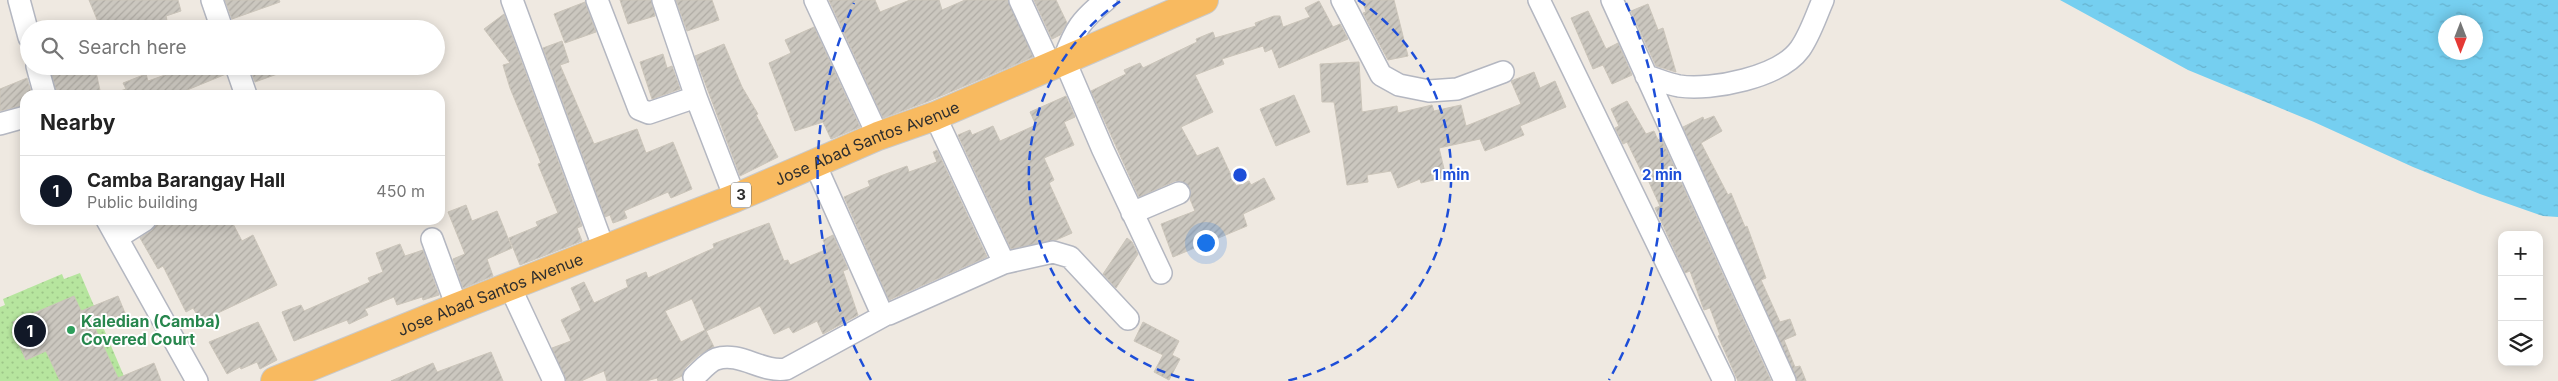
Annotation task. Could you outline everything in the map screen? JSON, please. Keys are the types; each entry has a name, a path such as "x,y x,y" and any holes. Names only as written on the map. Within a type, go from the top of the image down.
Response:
{"highway":[{"name":"Jose Abad Santos Avenue","path":"275,381 735,198 878,136 935,116 1204,0"}],"street":[{"path":"19,0 24,20"},
{"path":"212,0 219,20"},
{"path":"512,0 604,249"},
{"path":"597,0 638,109 649,113 696,97"},
{"path":"663,0 696,97 735,198"},
{"path":"815,0 878,136"},
{"path":"1020,0 1057,62 1161,273"},
{"path":"1057,62 1080,23 1106,0"},
{"path":"1342,0 1381,75 1399,85 1429,92 1457,89 1503,72"},
{"path":"1539,0 1724,381"},
{"path":"1612,0 1785,381"},
{"path":"1646,76 1680,86 1718,86 1756,76 1782,66 1800,49 1823,0"},
{"path":"39,75 44,90"},
{"path":"239,75 244,90"},
{"path":"935,116 1004,263"},
{"path":"0,124 20,118"},
{"path":"815,164 877,308 885,315"},
{"path":"1132,213 1179,193"},
{"path":"113,228 197,381"},
{"path":"432,239 457,307"},
{"path":"694,377 714,359 733,357 776,371 786,370 885,315 1004,263 1053,252 1070,257 1128,319"},
{"path":"510,287 554,381"}],"green space":[{"path":"80,273 126,381 0,381 0,307 5,305 3,299 62,274 64,279"}],"water":[{"path":"2060,0 2558,0 2558,217 2543,216 2480,194 2413,167 2314,122 2188,70"}],"building":[{"path":"89,0 178,0 181,11 166,16 167,20 97,20"},
{"path":"225,0 279,0 280,2 232,19"},
{"path":"620,0 651,0 655,16 628,24"},
{"path":"676,0 712,0 719,20 687,31"},
{"path":"829,0 875,0 880,12 910,0 939,0 942,10 965,0 1008,0 1033,57 929,101 883,118"},
{"path":"1034,0 1056,0 1067,23 1060,35 1052,39"},
{"path":"1362,0 1394,0 1408,56 1388,60 1363,13 1366,12"},
{"path":"1319,1 1333,27 1340,24 1348,39 1279,68 1272,49 1265,52 1263,46 1222,59 1224,64 1195,75 1213,112 1181,127 1197,156 1218,147 1236,186 1249,181 1251,185 1264,178 1275,199 1243,214 1247,226 1173,257 1161,224 1195,211 1190,199 1190,188 1181,181 1175,181 1139,197 1091,91 1126,74 1124,70 1140,63 1143,68 1197,42 1196,39 1213,32 1215,38 1256,26 1255,23 1274,16 1280,16 1283,27 1310,17 1305,8"},
{"path":"585,2 596,32 565,43 554,14"},
{"path":"1648,4 1658,30 1663,28 1676,72 1656,66 1631,11"},
{"path":"1588,11 1606,49 1618,43 1632,75 1612,84 1603,65 1593,69 1571,18"},
{"path":"504,14 582,226 577,228 582,241 520,265 509,238 538,226 536,222 558,213 538,164 541,163 510,88 503,65 510,63 484,29"},
{"path":"814,27 860,127 831,139 823,122 795,131 769,63 791,53 785,40"},
{"path":"562,41 569,62 560,65 594,144 637,129 646,153 673,142 692,189 671,198 668,192 624,211 627,218 613,223 610,215 605,217 543,48"},
{"path":"724,44 742,87 758,114 756,115 778,157 740,176 695,56"},
{"path":"663,54 667,68 672,66 680,89 652,99 640,62"},
{"path":"1359,62 1362,112 1397,106 1398,113 1432,105 1434,111 1461,105 1466,126 1521,104 1511,81 1534,72 1540,88 1555,81 1566,107 1520,126 1524,135 1485,151 1480,139 1439,148 1446,177 1421,183 1420,179 1398,188 1391,171 1367,175 1368,182 1347,185 1334,102 1322,102 1320,64"},
{"path":"52,75 97,75 100,90 56,90"},
{"path":"143,75 146,75 148,81 165,75 224,75 187,90 123,90 126,89 123,83"},
{"path":"252,75 274,75 255,82"},
{"path":"27,78 31,90 20,90 20,106 0,111 0,89"},
{"path":"1294,95 1310,132 1276,146 1260,109"},
{"path":"1066,96 1075,117 1064,122 1074,145 1044,158 1054,180 1049,183 1072,233 1056,240 1011,249 958,135 970,130 972,135 993,126 1000,141 1036,125 1030,112"},
{"path":"1627,101 1646,134 1654,131 1658,140 1661,138 1771,381 1738,381 1718,336 1720,335 1710,308 1704,310 1690,271 1685,273 1655,208 1660,206 1648,180 1646,181 1627,142 1623,144 1615,128 1619,126 1611,109"},
{"path":"1714,116 1722,131 1701,143 1728,195 1731,193 1745,227 1747,226 1766,278 1761,280 1780,322 1790,319 1796,335 1784,340 1795,367 1800,366 1806,381 1797,381 1683,127 1703,117 1704,120"},
{"path":"937,150 987,257 889,300 844,197 870,186 868,181 883,175 907,166 909,172 937,162 933,152"},
{"path":"466,205 472,221 497,211 512,248 487,259 493,276 463,288 453,259 465,254 448,212"},
{"path":"769,223 784,261 788,260 790,265 827,249 823,240 833,235 848,269 843,271 858,315 823,334 817,321 793,333 789,327 774,334 760,306 706,331 714,347 699,355 685,368 682,376 671,381 658,381 657,378 646,381 607,381 604,371 581,381 566,381 552,348 571,341 561,320 581,310 571,288 584,282 594,303 628,287 626,280 646,272 648,278 714,248 713,244","holes":["692,299 705,330 681,342 665,311"]},
{"path":"154,225 234,225 242,241 253,235 277,285 201,321 193,308 186,312 163,266 158,269 140,238 152,230"},
{"path":"1127,238 1132,242 1138,254 1116,288 1103,274"},
{"path":"400,244 405,256 423,250 439,295 423,300 422,297 397,305 394,297 365,309 368,315 349,324 347,320 294,341 282,312 301,305 304,311 370,282 368,278 383,272 376,253"},
{"name":"Kaledian (Camba) Covered Court","path":"74,296 81,311 118,296 125,313 94,326 118,378 154,363 161,381 60,381 46,351 26,360 18,342 21,340 13,322"},
{"path":"258,322 277,360 260,369 257,362 241,369 240,367 227,374 209,342"},
{"path":"1143,322 1179,341 1172,355 1180,359 1169,380 1154,372 1163,355 1134,341"},
{"path":"491,352 503,381 391,381 433,363 437,372"}],"place":[{"name":"Kaledian (Camba) Covered Court","path":"71,330"},
{"name":"Camba Barangay Hall","path":"30,331"}]}
